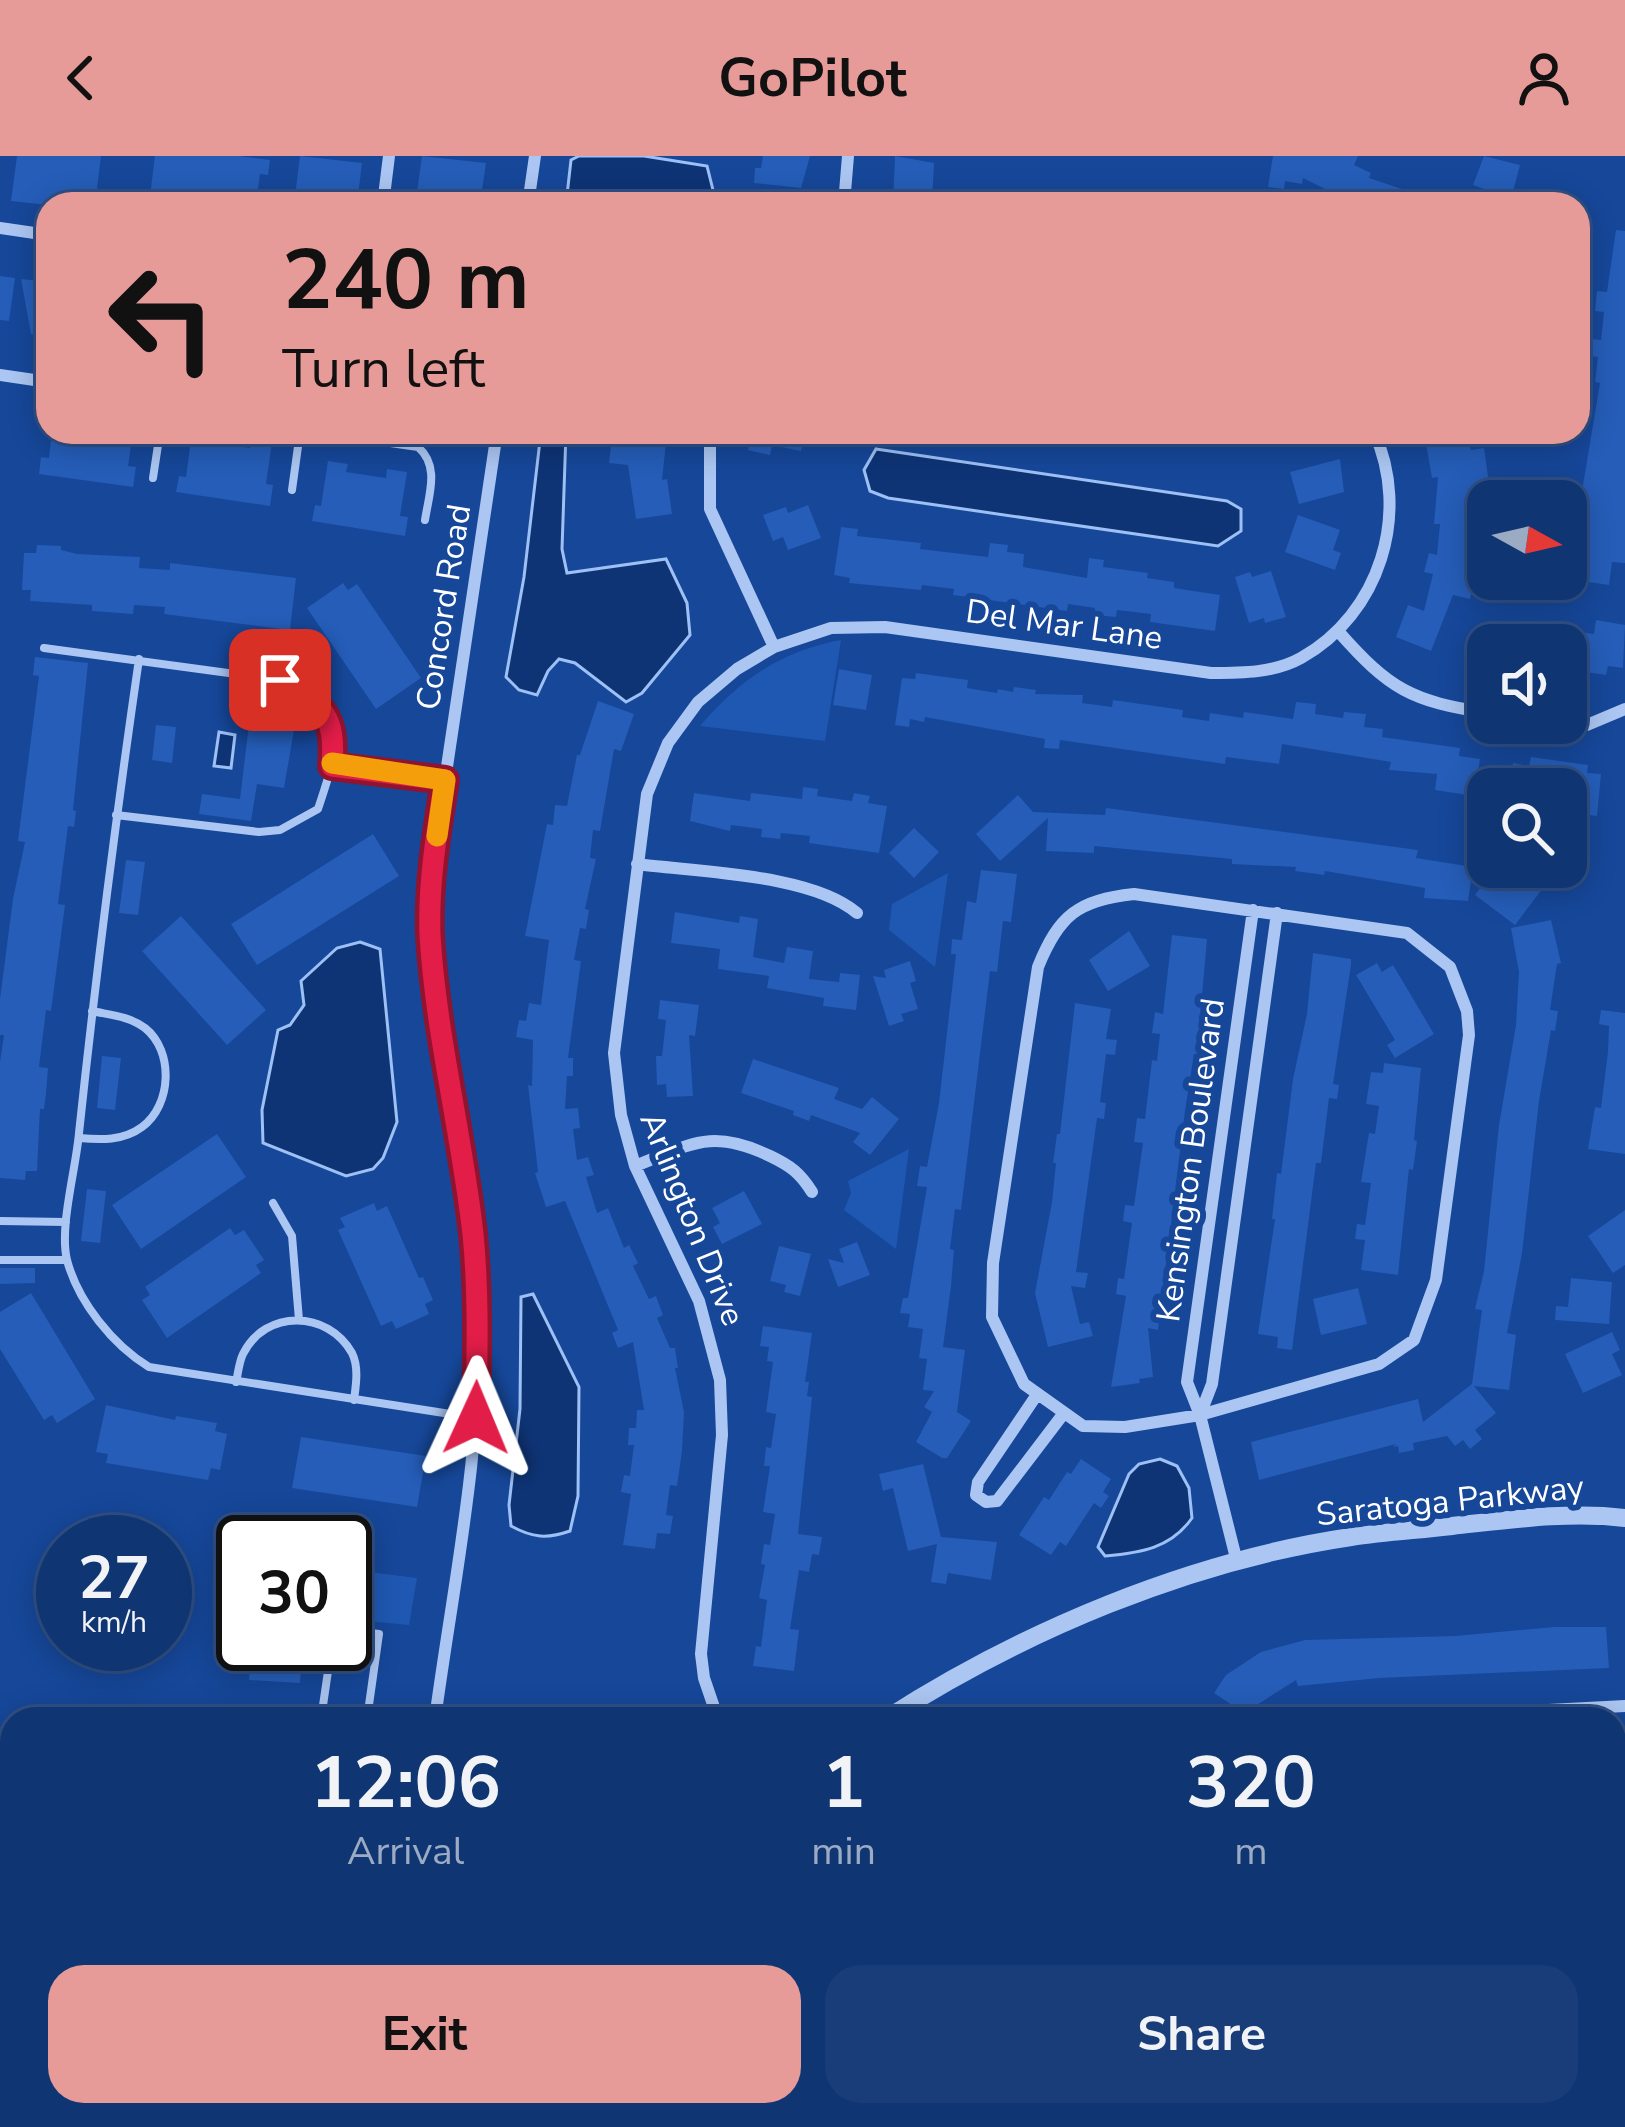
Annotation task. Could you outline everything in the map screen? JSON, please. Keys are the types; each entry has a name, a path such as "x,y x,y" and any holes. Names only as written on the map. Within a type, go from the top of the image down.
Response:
{"street":[{"path":"384,192 389,156"},
{"path":"530,192 535,156"},
{"path":"845,192 848,156"},
{"path":"0,228 36,233"},
{"path":"0,375 36,380"},
{"name":"Concord Road","path":"437,1707 476,1418 478,1316 473,1234 436,1006 430,930 432,867 495,444"},
{"path":"710,444 710,509 775,647"},
{"path":"1378,444 1389,482 1388,531 1376,577 1338,632 1391,684 1431,704 1467,709"},
{"name":"Del Mar Lane","path":"775,647 831,628 885,627 1211,673 1253,674 1300,659 1338,632"},
{"name":"Arlington Drive","path":"714,1707 701,1654 722,1435 720,1380 699,1301 635,1166 621,1115 614,1053 647,794 668,743 698,702 737,668 775,647"},
{"path":"1587,725 1625,709"},
{"path":"332,766 445,780"},
{"path":"637,864 804,886 840,898 857,914"},
{"path":"1134,894 1277,914 1407,934 1450,967 1467,1011 1469,1035 1436,1280 1414,1340 1379,1364 1200,1414 1125,1427 1083,1426 1024,1384 992,1317 991,1294 1034,985 1047,946 1071,911 1115,896 1134,894"},
{"name":"Kensington Boulevard","path":"1237,1562 1200,1414 1187,1382 1253,910"},
{"name":"Kensington Boulevard","path":"1200,1414 1212,1384 1277,914"},
{"path":"635,1166 699,1142 724,1139 743,1143 798,1170 812,1192"},
{"path":"1036,1396 978,1482 976,1495 986,1502 997,1501 1064,1413"},
{"name":"Saratoga Parkway","path":"905,1707 951,1677 1081,1615 1237,1562 1349,1537 1499,1521 1625,1518"}],"lane":[{"path":"153,478 158,444"},
{"path":"292,490 298,444"},
{"path":"397,444 418,447 429,456 432,468 425,520"},
{"path":"44,648 280,680 314,700 335,730 332,766 318,809 280,830 260,832 116,815"},
{"path":"140,659 65,1222 67,1260 88,1304 135,1359 165,1371 476,1418"},
{"path":"79,1138 107,1141 135,1131 154,1115 164,1090 164,1064 156,1039 129,1018 92,1011"},
{"path":"273,1203 292,1236 299,1319"},
{"path":"0,1221 65,1222"},
{"path":"0,1260 67,1260"},
{"path":"236,1382 243,1354 258,1334 299,1319 329,1329 352,1353 357,1377 354,1400"},
{"path":"369,1707 379,1634 372,1633"},
{"path":"323,1707 328,1671"}],"shaded area":[{"path":"644,156 707,166 713,190 567,192 571,160"},
{"path":"540,444 566,444 562,549 567,573 666,559 687,603 690,635 642,693 626,702 575,663 559,659 537,695 519,690 506,677"},
{"path":"876,449 1227,501 1241,509 1241,531 1218,546 888,498 870,491 864,470"},
{"path":"841,640 825,741 700,726 763,670 799,652"},
{"path":"219,732 235,735 231,768 214,766"},
{"path":"948,873 935,967 889,930 892,904"},
{"path":"360,942 380,949 397,1122 383,1158 373,1169 346,1176 263,1143 262,1110 278,1030 290,1025 304,1005 301,981 337,948"},
{"path":"909,1149 896,1249 844,1210 851,1193 848,1181"},
{"path":"533,1294 579,1387 578,1496 570,1531 547,1536 511,1526 509,1505 520,1409 521,1297"},
{"path":"1160,1459 1177,1466 1189,1488 1192,1518 1175,1536 1154,1547 1105,1556 1098,1547 1129,1474 1139,1464"},
{"path":"372,1572 417,1578 409,1625 372,1622"}],"building":[{"path":"17,156 101,156 96,192 36,192 36,204 11,201"},
{"path":"155,156 270,160 268,175 260,174 258,192 150,192"},
{"path":"300,156 362,163 358,192 296,192"},
{"path":"422,156 486,163 482,192 417,192"},
{"path":"763,156 810,156 801,188 754,183 755,168 761,168"},
{"path":"895,156 934,163 933,192 893,192"},
{"path":"1273,156 1358,156 1354,165 1371,173 1369,178 1405,190 1331,192 1303,178 1302,184 1285,181 1284,189 1268,187"},
{"path":"1484,156 1520,165 1513,192 1492,192 1473,185"},
{"path":"1616,230 1625,231 1625,563 1612,562 1609,585 1587,582 1584,480 1600,383 1595,382 1598,357 1590,356 1590,348 1591,339 1601,340 1604,312 1595,311 1597,291 1607,292"},
{"path":"0,276 15,278 9,321 0,320"},
{"path":"21,279 36,281 36,349"},
{"path":"51,444 131,444 128,466 136,467 133,487 39,474 41,457 49,458"},
{"path":"190,444 250,448 250,444 272,444 266,484 273,485 270,506 176,492 179,476 186,477"},
{"path":"666,444 662,480 667,479 672,514 636,519 628,465 609,463 611,446"},
{"path":"749,444 802,444 801,451 772,445 770,455 748,450"},
{"path":"1426,444 1484,448 1488,480 1467,480 1467,598 1453,595 1431,651 1396,637 1408,605 1424,611 1433,574 1424,572 1429,553 1437,555 1438,477 1432,478"},
{"path":"1340,459 1344,492 1299,504 1290,472"},
{"path":"328,461 348,464 346,472 386,478 387,469 407,472 400,516 408,517 405,536 312,521 315,505 321,506"},
{"path":"808,505 821,538 788,550 783,537 773,541 763,515"},
{"path":"1298,515 1340,530 1333,550 1341,553 1335,570 1285,552"},
{"path":"841,527 858,529 857,536 921,543 920,549 988,557 990,543 1008,545 1007,552 1024,554 1023,567 1087,578 1089,558 1104,560 1103,567 1148,573 1147,578 1174,582 1174,588 1220,595 1215,631 1150,622 1151,614 1117,610 1116,617 1094,615 1095,608 1068,604 1067,611 953,595 954,589 849,583 850,578 834,575"},
{"path":"37,545 61,546 77,554 140,557 139,568 170,570 170,563 296,578 290,630 164,614 165,607 134,605 133,614 92,611 92,605 30,601 31,590 22,590 24,553 36,553"},
{"path":"1271,571 1286,617 1249,623 1235,577"},
{"path":"343,583 348,590 357,584 421,678 376,709 307,608"},
{"path":"1596,620 1625,625 1623,668 1608,666 1606,675 1587,672 1587,633 1594,634"},
{"path":"35,657 88,663 76,811 74,827 68,826 58,904 65,905 39,1067 48,1068 44,1109 40,1109 37,1171 26,1171 25,1180 0,1178 4,1035 0,1035 0,999 25,842 18,841 39,676 33,675"},
{"path":"839,669 872,675 866,710 833,705"},
{"path":"916,673 968,680 967,688 997,693 998,689 1013,692 1014,687 1036,690 1035,694 1083,695 1082,703 1112,707 1113,700 1183,710 1182,717 1209,721 1210,713 1243,718 1244,712 1293,719 1296,702 1316,704 1315,714 1343,718 1344,712 1366,714 1364,727 1383,729 1382,737 1460,748 1459,756 1480,759 1479,768 1467,768 1467,795 1435,790 1437,774 1389,770 1391,762 1282,744 1279,764 1226,757 1225,764 1060,740 1059,749 1044,748 1045,739 925,717 924,722 910,719 909,727 895,725 902,678 915,679"},
{"path":"598,701 634,714 621,751 614,749 600,831 593,830 590,858 596,859 585,909 589,910 574,960 581,961 568,1058 573,1058 573,1076 567,1076 565,1109 578,1108 580,1128 573,1129 577,1160 588,1157 594,1175 586,1177 597,1213 608,1208 624,1248 629,1245 638,1263 633,1266 649,1299 656,1296 663,1315 657,1318 670,1348 675,1348 684,1412 682,1451 677,1486 670,1485 666,1515 673,1516 670,1534 657,1533 655,1549 623,1545 631,1494 621,1492 624,1475 630,1476 634,1445 628,1445 629,1428 636,1428 637,1410 644,1410 633,1342 618,1348 612,1333 618,1330 565,1201 546,1207 535,1173 528,1085 532,1086 533,1040 516,1037 519,1020 526,1021 529,1003 541,1005 549,940 525,936 547,824 553,825 555,805 567,806 577,755"},
{"path":"249,724 294,730 284,788 257,784 251,821 199,814 202,794 240,799"},
{"path":"156,725 176,727 172,763 152,760"},
{"path":"1531,757 1588,765 1587,773 1587,768 1512,768 1513,763 1529,766"},
{"path":"1587,773 1601,774 1597,816 1587,815"},
{"path":"803,787 818,789 817,796 852,801 854,793 870,796 868,803 887,806 879,853 809,843 810,836 761,837 762,829 731,825 730,831 690,821 694,793 750,801 751,793 802,799"},
{"path":"1018,795 1033,812 1105,815 1106,808 1418,850 1416,858 1467,866 1470,888 1468,901 1424,898 1425,888 1325,871 1324,875 1295,871 1296,867 1232,864 1232,859 1094,846 1094,853 1046,851 1048,818 1000,861 976,834"},
{"path":"914,828 939,852 914,878 889,853"},
{"path":"373,834 399,876 257,965 231,924"},
{"path":"126,860 145,862 138,915 119,913"},
{"path":"981,870 1017,874 1011,922 1003,921 997,972 990,971 961,1210 955,1209 950,1249 954,1250 943,1347 965,1350 957,1412 971,1421 947,1458 942,1458 916,1442 932,1412 924,1407 934,1391 923,1390 927,1359 919,1358 923,1329 908,1327 910,1314 900,1313 903,1298 908,1298 927,1187 917,1186 920,1166 927,1167 939,1103 956,954 951,954 952,939 962,940 967,901 976,903"},
{"path":"1480,888 1543,888 1515,925 1475,895"},
{"path":"675,912 739,923 740,916 758,919 753,957 784,963 787,947 813,951 809,979 839,982 840,973 860,975 856,1010 823,1006 824,998 767,988 769,976 718,969 720,949 671,943"},
{"path":"181,916 266,1010 227,1045 142,951"},
{"path":"1551,920 1561,963 1557,964 1550,1010 1558,1011 1539,1101 1522,1253 1507,1333 1516,1335 1509,1390 1474,1386 1496,1413 1475,1430 1482,1439 1470,1449 1463,1440 1455,1446 1447,1436 1413,1443 1414,1450 1399,1453 1398,1446 1393,1447 1396,1444 1259,1480 1251,1442 1418,1399 1423,1422 1472,1384 1482,1310 1475,1309 1516,1025 1519,972 1511,928"},
{"path":"1129,931 1150,966 1108,991 1089,960"},
{"path":"1172,935 1207,939 1197,1054 1185,1111 1158,1330 1148,1328 1153,1377 1111,1387 1126,1296 1116,1294 1118,1278 1124,1279 1132,1223 1123,1221 1125,1205 1134,1206 1143,1143 1134,1142 1137,1118 1145,1119 1152,1060 1157,1061 1160,1034 1152,1033 1155,1012 1163,1014"},
{"path":"1313,953 1351,959 1351,965 1333,1084 1339,1085 1337,1099 1329,1098 1321,1163 1316,1163 1292,1350 1277,1348 1278,1337 1258,1334 1277,1173 1281,1174"},
{"path":"910,961 916,981 910,983 918,1009 901,1014 904,1021 889,1026 873,976 886,978 884,970"},
{"path":"1377,963 1382,972 1393,965 1434,1034 1395,1058 1387,1045 1395,1040 1356,975"},
{"path":"660,1000 699,1005 695,1036 689,1035 693,1096 667,1097 666,1084 657,1085 656,1056 662,1056 666,1020 658,1019"},
{"path":"1075,1003 1111,1009 1106,1039 1117,1040 1115,1055 1106,1054 1100,1102 1106,1103 1104,1119 1097,1118 1076,1272 1088,1273 1085,1288 1071,1286 1080,1324 1089,1322 1093,1336 1048,1347 1035,1293 1052,1202"},
{"path":"1601,1010 1625,1013 1625,1154 1588,1149 1595,1107 1601,1108 1608,1052 1609,1026 1599,1024"},
{"path":"102,1056 121,1058 115,1110 97,1108"},
{"path":"753,1059 839,1088 834,1099 862,1109 872,1097 899,1119 870,1155 853,1142 860,1133 811,1115 809,1121 741,1093"},
{"path":"1384,1063 1421,1068 1417,1141 1413,1170 1409,1169 1398,1275 1361,1270 1365,1240 1355,1239 1357,1224 1365,1225 1371,1183 1361,1182 1379,1106 1366,1104 1371,1072 1383,1073"},
{"path":"217,1134 246,1177 141,1249 112,1205"},
{"path":"87,1189 106,1191 100,1243 81,1241"},
{"path":"744,1191 762,1224 722,1244 713,1227 720,1223 712,1208"},
{"path":"374,1203 377,1211 387,1206 433,1300 425,1304 429,1314 396,1329 392,1321 381,1326 338,1230 345,1227 340,1218"},
{"path":"1625,1210 1625,1265 1613,1273 1588,1236"},
{"path":"230,1228 235,1235 244,1230 264,1260 256,1265 261,1273 167,1338 142,1300 150,1295 145,1287"},
{"path":"857,1242 870,1275 838,1287 828,1259 844,1263 839,1249"},
{"path":"779,1246 811,1254 800,1296 770,1281"},
{"path":"0,1268 35,1268 35,1283 0,1284"},
{"path":"1571,1278 1612,1282 1609,1324 1555,1320 1556,1306 1568,1307"},
{"path":"1358,1288 1367,1324 1321,1335 1313,1299"},
{"path":"31,1293 95,1399 57,1423 52,1415 44,1420 0,1349 0,1312"},
{"path":"763,1326 812,1333 805,1382 809,1382 807,1396 812,1397 798,1534 822,1537 809,1572 799,1570 790,1629 799,1630 794,1671 753,1666 756,1646 761,1647 767,1600 759,1598 765,1565 761,1564 775,1514 763,1512 770,1466 764,1466 766,1447 771,1448 776,1414 766,1412 773,1362 767,1361 769,1347 760,1346"},
{"path":"1612,1332 1620,1350 1612,1354 1622,1375 1583,1393 1565,1354"},
{"path":"106,1405 175,1420 176,1416 217,1423 215,1431 227,1434 220,1470 211,1468 208,1480 106,1463 108,1454 96,1452"},
{"path":"301,1437 426,1456 417,1507 292,1488"},
{"path":"1081,1459 1111,1479 1103,1492 1109,1496 1101,1508 1094,1503 1066,1546 1060,1542 1051,1555 1019,1535 1044,1497 1049,1500"},
{"path":"923,1464 941,1537 997,1542 991,1580 948,1573 946,1584 931,1582 937,1544 908,1551 893,1488 883,1491 879,1474"},
{"path":"1606,1627 1609,1668 1298,1686 1296,1680 1254,1707 1235,1707 1214,1693 1226,1675 1261,1652 1305,1640"},
{"path":"250,1671 301,1671 300,1683 249,1680"}],"slow traffic":[{"path":"332,763 445,780 437,836"}],"route":[{"path":"280,680 314,700 335,730 332,766 445,780 432,867 430,930 436,1006 473,1234 478,1316 476,1418"}]}
